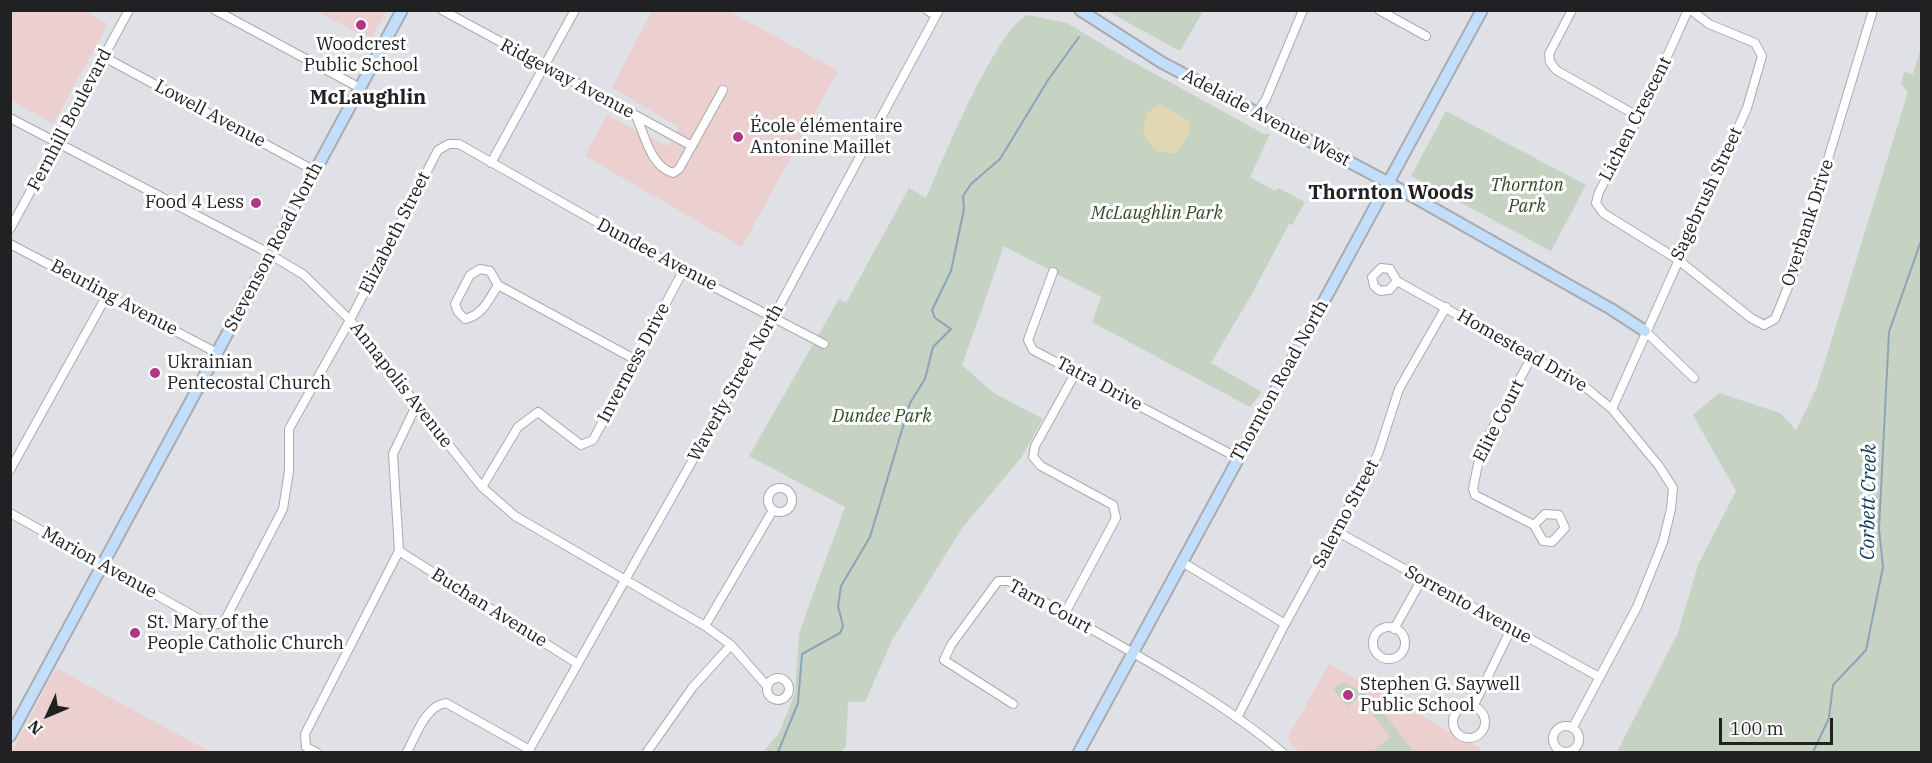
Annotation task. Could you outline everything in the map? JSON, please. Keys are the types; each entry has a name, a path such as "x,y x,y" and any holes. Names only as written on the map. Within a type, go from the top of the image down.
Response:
{"main road":[{"name":"Stevenson Road North","path":"10,736 402,10"},
{"name":"Adelaide Avenue West","path":"1080,10 1135,48 1389,183 1611,309 1645,332"},
{"name":"Thornton Road North","path":"1079,753 1482,10"}],"street":[{"name":"Fernhill Boulevard","path":"10,230 129,10"},
{"path":"215,10 360,88"},
{"name":"Ridgeway Avenue","path":"442,10 692,147"},
{"path":"491,163 574,10"},
{"path":"927,10 938,13"},
{"path":"1257,113 1273,82 1303,10"},
{"path":"1379,10 1426,36"},
{"path":"1572,10 1549,54 1550,62 1556,70 1639,117"},
{"name":"Lichen Crescent","path":"1677,259 1603,213 1596,203 1599,192 1639,117 1690,10"},
{"name":"Sagebrush Street","path":"1612,410 1677,259 1747,108 1762,56 1755,43 1709,24 1690,10"},
{"name":"Overbank Drive","path":"1677,259 1758,323 1764,325 1775,319 1803,250 1812,212 1873,10"},
{"name":"Waverly Street North","path":"529,751 774,316 938,13"},
{"name":"Lowell Avenue","path":"104,57 315,171"},
{"path":"636,116 654,159 662,169 672,172 679,169 723,90"},
{"name":"Annapolis Avenue","path":"10,118 304,274 350,320 416,406 483,487 515,516 705,626 731,645 767,686"},
{"name":"Elizabeth Street","path":"219,624 226,618 284,509 289,471 289,429 350,320 438,150 448,144 459,144 491,163"},
{"name":"Dundee Avenue","path":"491,163 683,271 774,316 824,344"},
{"name":"Beurling Avenue","path":"10,244 217,353"},
{"path":"498,285 484,308 474,317 465,319 458,312 455,304 470,275 480,269 490,271 498,285 636,360"},
{"name":"Inverness Drive","path":"483,487 518,428 538,412 581,445 593,440 683,271"},
{"name":"Tatra Drive","path":"1053,272 1028,343 1033,350 1238,458"},
{"name":"Homestead Drive","path":"1397,281 1533,355 1584,386 1612,410 1659,466 1673,488 1671,509 1663,542 1641,596 1573,727"},
{"path":"10,470 107,296"},
{"name":"Salerno Street","path":"1237,718 1285,624 1338,532 1378,454 1399,389 1446,307"},
{"name":"Adelaide Avenue West","path":"1645,332 1694,378"},
{"name":"Elite Court","path":"1533,355 1481,448 1473,489 1475,495 1534,525"},
{"path":"1064,615 1116,518 1113,505 1041,466 1033,457 1035,446 1076,372"},
{"path":"316,753 306,747 305,734 399,551 393,454 416,406"},
{"path":"705,626 773,510"},
{"name":"Marion Avenue","path":"10,513 210,625 219,624"},
{"name":"Sorrento Avenue","path":"1338,532 1599,677"},
{"name":"Buchan Avenue","path":"399,551 578,664"},
{"path":"1182,562 1285,624"},
{"path":"1394,629 1422,579"},
{"name":"Tarn Court","path":"1013,704 944,660 951,645 998,580 1009,581 1132,654 1237,718 1282,753"},
{"path":"1389,627 1394,629 1402,632 1405,643 1400,655 1389,659 1376,654 1373,643 1377,631 1389,627"},
{"path":"1473,707 1511,629"},
{"path":"647,753 692,688 731,645"},
{"path":"407,753 429,712 437,704 446,703 529,751"},
{"path":"1466,706 1473,707 1483,713 1486,724 1481,734 1473,738 1462,737 1457,733 1452,720 1458,710 1466,706"}],"shaded area":[{"path":"11,11 84,11 108,24 53,124 11,100"},
{"name":"Woodcrest Public School","path":"317,11 386,11 370,40"},
{"name":"École élémentaire Antonine Maillet","path":"652,11 729,11 838,71 742,247 585,156 607,115 669,146 679,127 612,88"},
{"name":"Stephen G. Saywell Public School","path":"1329,664 1486,752 1298,752 1287,739"},
{"path":"56,668 168,729 211,752 12,752"}],"green space":[{"path":"1107,11 1203,11 1180,51"},
{"path":"1028,15 1067,23 1264,134 1270,134 1250,177 1275,191 1278,188 1305,202 1292,225 1289,224 1252,294 1211,363 1262,392 1250,407 1092,322 1101,297 1004,246 962,365 994,393 1043,419 1021,458 963,527 892,640 865,702 848,702 846,746 841,752 763,752 779,733 795,693 799,633 845,507 749,456 839,299 846,303 909,188 926,198 986,69 1015,25"},
{"path":"1921,47 1921,752 1617,752 1678,633 1698,565 1736,491 1693,415 1719,393 1780,413 1796,430 1817,387 1908,92 1901,84 1904,72 1913,74"},
{"name":"Thornton Park","path":"1446,111 1586,185 1551,251 1411,176"},
{"path":"1344,683 1370,695 1414,752 1376,752 1374,750 1391,737 1359,698 1347,706 1332,688"}],"sand":[{"path":"1160,104 1191,122 1188,135 1175,154 1155,151 1143,134 1146,114"}],"waterway":[{"path":"778,752 798,703 802,654 840,633 843,626 838,606 841,586 870,537 910,403 925,379 933,347 951,329 935,318 932,310 951,271 964,209 963,196 971,184 1000,159 1048,80 1079,37"},
{"name":"Corbett Creek","path":"1813,752 1829,718 1833,685 1866,650 1883,567 1879,529 1889,332 1922,238"}],"place":[{"name":"Woodcrest Public School","path":"361,25"},
{"name":"École élémentaire Antonine Maillet","path":"738,137"},
{"name":"Food 4 Less","path":"256,203"},
{"name":"Ukrainian Pentecostal Church","path":"155,373"},
{"name":"St. Mary of the People Catholic Church","path":"135,633"},
{"name":"Stephen G. Saywell Public School","path":"1348,695"}],"district":[{"name":"McLaughlin","path":"368,98"},
{"name":"Thornton Woods","path":"1391,193"}],"park label":[{"name":"McLaughlin Park","path":"1157,214"},
{"name":"Dundee Park","path":"882,417"}]}
